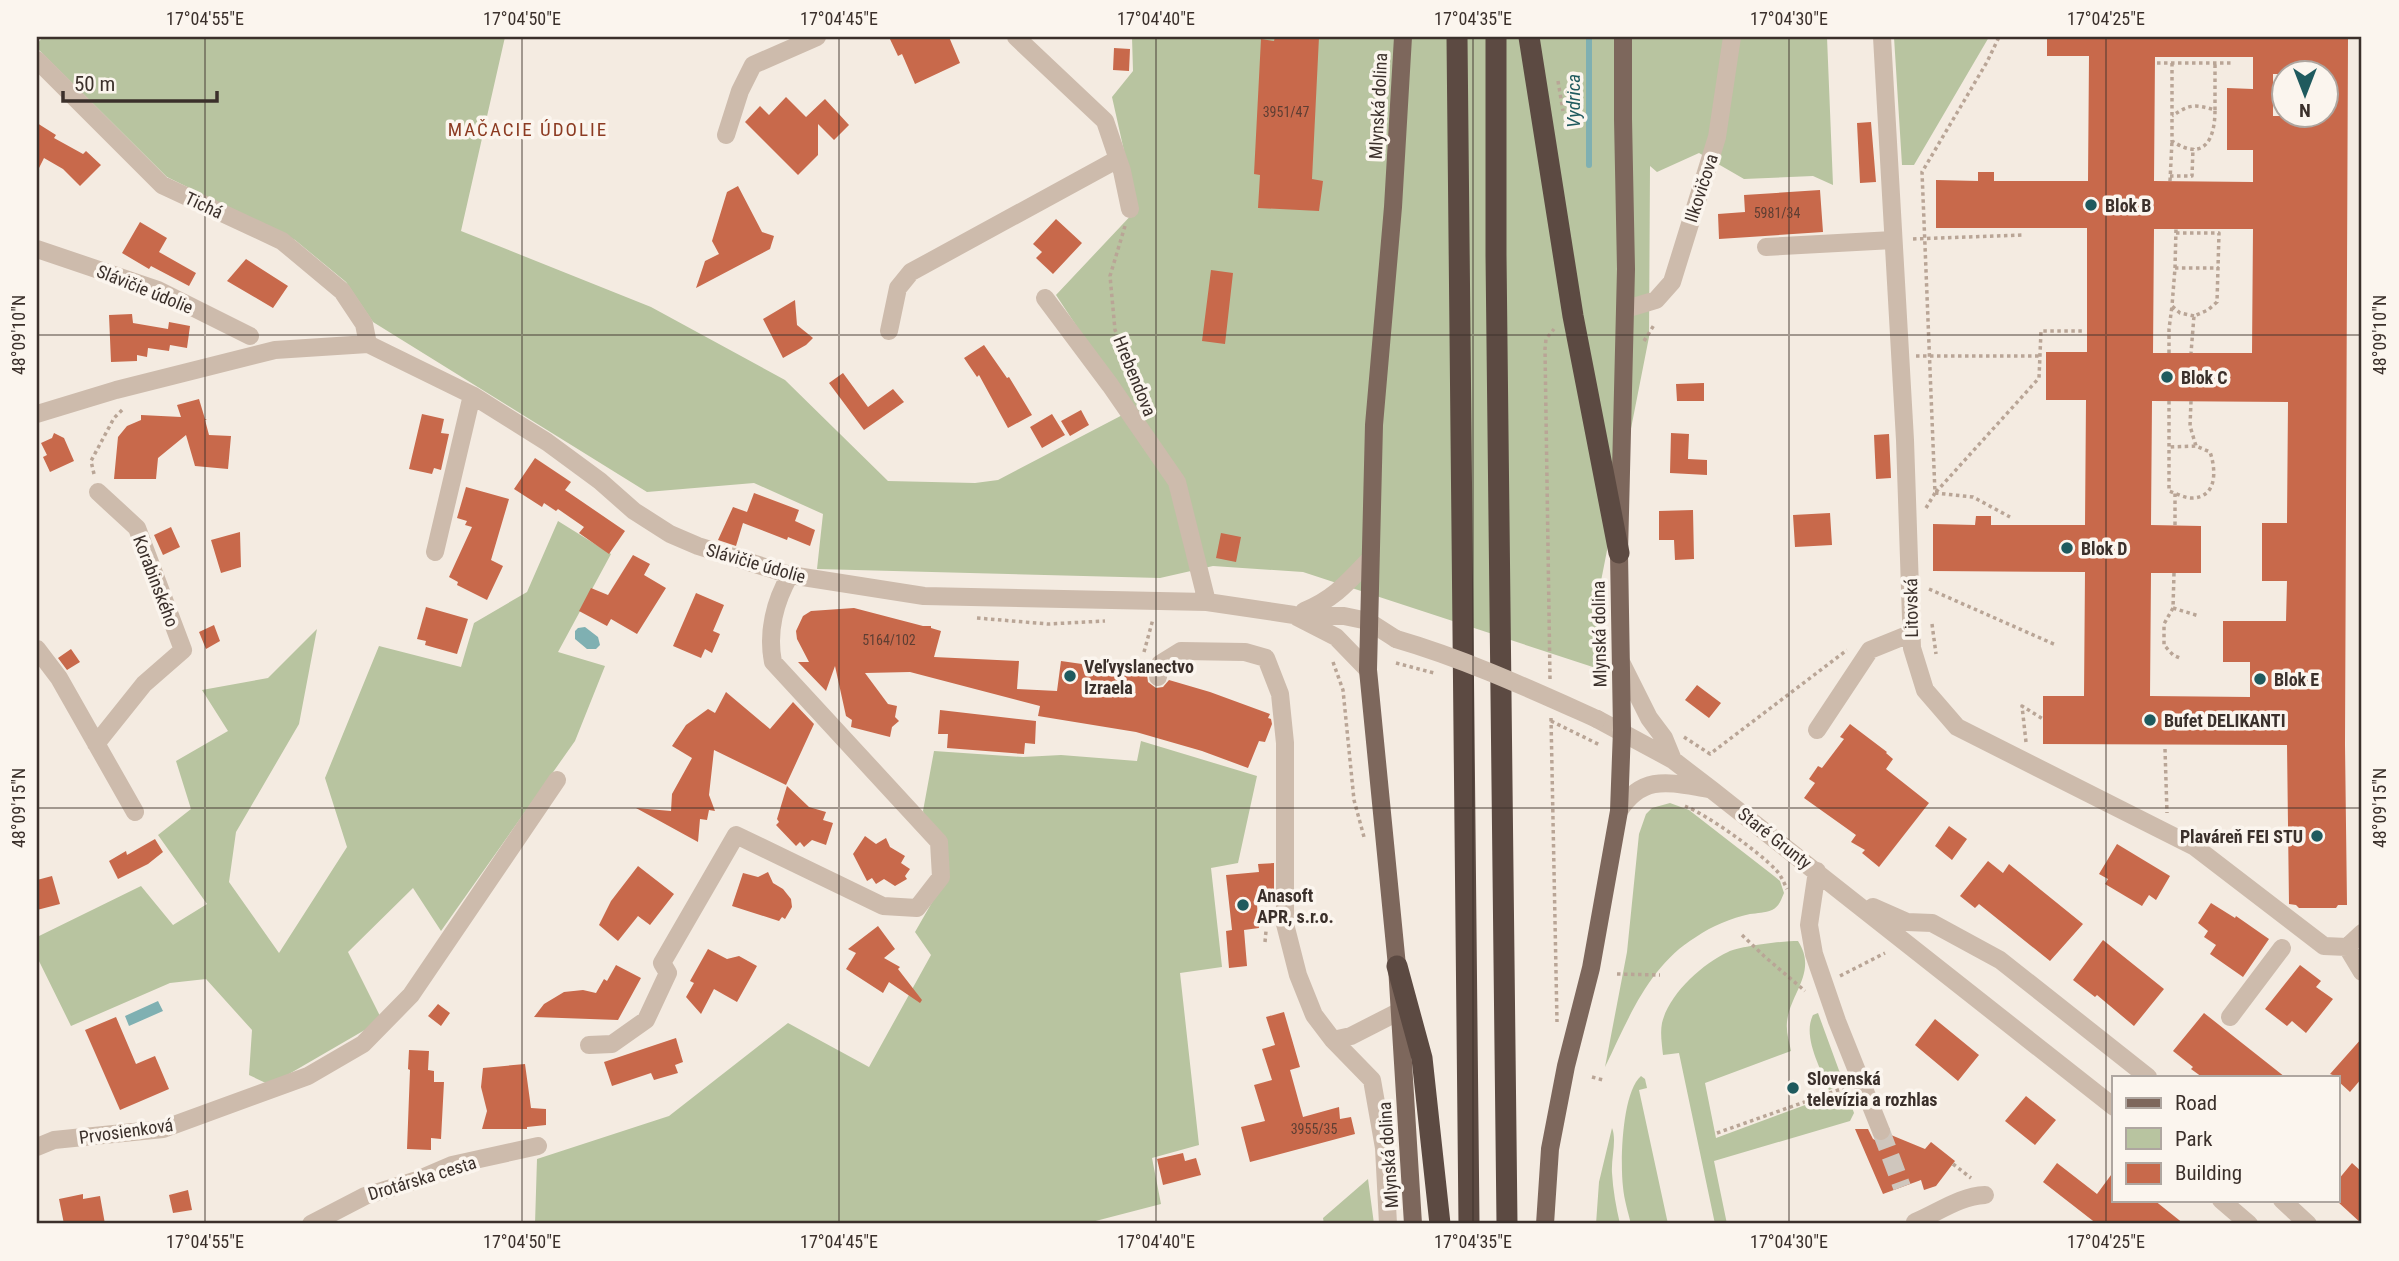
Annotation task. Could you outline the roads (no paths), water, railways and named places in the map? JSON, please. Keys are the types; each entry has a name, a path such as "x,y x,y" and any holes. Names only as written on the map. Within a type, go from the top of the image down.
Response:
{"highway":[{"path":"1457,37 1469,1224"},
{"path":"1496,37 1507,1224"},
{"path":"1528,37 1573,316 1619,552"},
{"path":"1396,966 1422,1058 1440,1224"}],"main road":[{"name":"Mlynská dolina","path":"1402,37 1393,206 1374,425 1368,670 1400,1011 1413,1224"},
{"name":"Mlynská dolina","path":"1545,1224 1550,1149 1566,1066 1591,968 1619,811 1622,730 1619,552 1626,309 1623,37"}],"street":[{"path":"726,135 740,91 753,65 817,37"},
{"path":"1016,37 1105,121 1118,159 1130,209"},
{"name":"Ilkovičova","path":"1626,309 1656,300 1672,282 1717,137 1732,37"},
{"name":"Litovská","path":"1882,37 1900,357 1912,648 1925,690 1957,727 2195,847 2324,946 2347,947"},
{"name":"Tichá","path":"37,60 162,186 282,241 342,291 364,324 368,344"},
{"path":"889,331 898,288 911,272 1118,159"},
{"path":"1766,247 1893,240"},
{"name":"Slávičie údolie","path":"37,249 158,290 250,336"},
{"path":"1045,298 1110,384 1177,482 1207,602"},
{"name":"Slávičie údolie","path":"37,414 154,380 275,350 368,344 472,395 547,442 600,481 634,511 670,534 698,546 790,575 924,596 1207,602 1294,615 1344,616 1368,621"},
{"path":"435,552 472,395"},
{"name":"Korabinského","path":"96,744 144,684 183,650 136,528 98,492"},
{"path":"1294,615 1332,598 1370,559"},
{"path":"589,1045 612,1044 646,1020 668,973 662,963 736,835 883,906 917,908 941,877 939,842 773,662 770,647 774,613 790,575"},
{"name":"Slávičie údolie","path":"1294,615 1336,637 1368,670"},
{"name":"Staré Grunty","path":"1368,621 1396,639 1490,671 1622,730 1672,760 1851,897 2112,1105"},
{"path":"1817,730 1870,650 1912,633"},
{"name":"Slávičie údolie","path":"1336,637 1368,642"},
{"name":"Staré Grunty","path":"1368,642 1396,639"},
{"path":"37,649 59,678 135,812"},
{"path":"1158,677 1160,664 1181,651 1245,652 1266,658 1280,694 1285,743 1285,925 1298,975 1314,1016 1372,1080 1384,1148 1388,1224"},
{"path":"1621,662 1648,718 1664,738 1672,760"},
{"name":"Prvosienková","path":"37,1147 54,1140 163,1129 308,1076 363,1044 411,995 557,780"},
{"path":"1619,811 1629,795 1650,785 1671,783 1712,790"},
{"path":"1817,871 1809,925 1814,954 1837,1021 1881,1131"},
{"path":"1851,897 1906,922 1932,923 2000,960 2147,1076"},
{"path":"2362,933 2347,947 2362,972"},
{"path":"2230,1017 2281,948"},
{"path":"1333,1040 1351,1036 1400,1011"},
{"name":"Drotárska cesta","path":"311,1224 365,1196 452,1166 538,1146"},
{"path":"1915,1222 1960,1200 1985,1195"},
{"path":"2223,1202 2249,1224"},
{"path":"2284,1202 2308,1224"}],"water":[{"path":"585,627 598,637 600,645 596,649 587,649 575,639 575,631"},
{"path":"158,1001 163,1011 129,1026 125,1016"}],"waterway":[{"name":"Vydrica","path":"1589,37 1589,165"}],"tunnel":[{"path":"1881,1131 1902,1187"}],"place":[{"name":"Blok B","path":"2091,205"},
{"name":"Blok C","path":"2167,377"},
{"name":"Blok D","path":"2067,548"},
{"name":"Veľvyslanectvo Izraela","path":"1070,676"},
{"name":"Blok E","path":"2260,679"},
{"name":"Bufet DELIKANTI","path":"2150,720"},
{"name":"Plaváreň FEI STU","path":"2317,836"},
{"name":"Anasoft APR, s.r.o.","path":"1243,905"},
{"name":"Slovenská televízia a rozhlas","path":"1793,1088"}],"district":[{"name":"MAČACIE ÚDOLIE","path":"528,129"}]}
